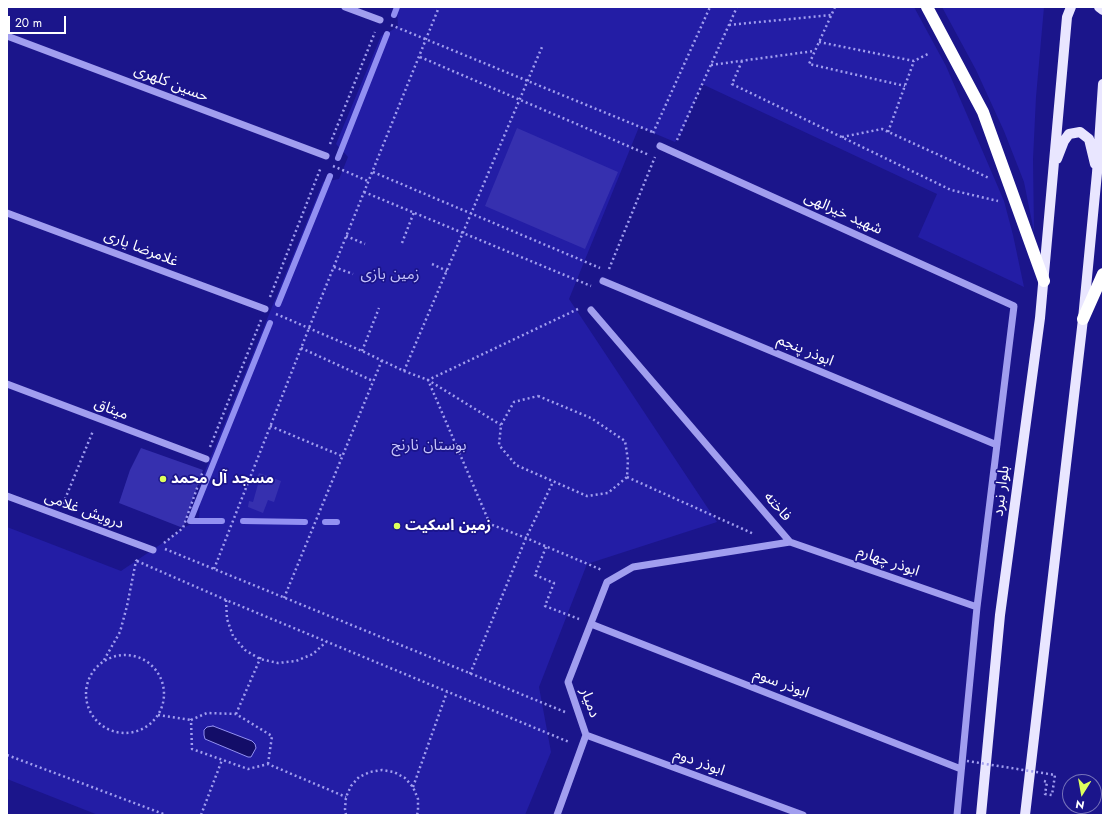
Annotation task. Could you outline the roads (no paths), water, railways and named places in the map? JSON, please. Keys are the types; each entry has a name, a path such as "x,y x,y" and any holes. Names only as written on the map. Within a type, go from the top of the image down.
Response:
{"highway":[{"path":"926,7 982,112 1044,281"},
{"path":"1083,319 1103,274"}],"main road":[{"name":"بلوار نبرد","path":"981,815 1000,615 1044,281 1067,16 1072,7"},
{"path":"1099,7 1103,10"},
{"path":"1025,815 1083,319 1097,173 1103,84"},
{"path":"1053,170 1064,141 1069,134 1080,132 1089,139 1097,173"}],"street":[{"path":"345,7 380,20"},
{"name":"حسین کلهری","path":"7,36 324,159"},
{"name":"شهید خیرالهی","path":"660,146 1014,306 997,445"},
{"name":"غلامرضا یاری","path":"7,213 265,310"},
{"name":"ابوذر پنجم","path":"604,281 997,445"},
{"name":"فاخته","path":"591,310 790,542"},
{"name":"میثاق","path":"7,384 206,459"},
{"path":"957,815 977,607 997,445"},
{"name":"درویش غلامی","path":"7,496 153,550"},
{"name":"فاخته","path":"591,624 607,582 633,567 790,542"},
{"name":"ابوذر چهارم","path":"790,542 977,607"},
{"name":"دمیار","path":"557,815 586,735 568,682 591,624"},
{"name":"ابوذر سوم","path":"591,624 962,769"},
{"name":"ابوذر دوم","path":"586,735 803,815"}],"waterway":[{"path":"394,15 397,7"},
{"path":"338,158 387,34"},
{"path":"278,304 330,176"},
{"path":"222,521 190,521 270,323"},
{"path":"243,521 305,522"},
{"path":"325,522 337,522"}],"place":[{"name":"مسجد آل محمد","path":"163,479"},
{"name":"زمین اسکیت","path":"397,526"}],"park label":[{"name":"زمین بازی","path":"390,275"},
{"name":"بوستان نارنج","path":"429,446"}]}
